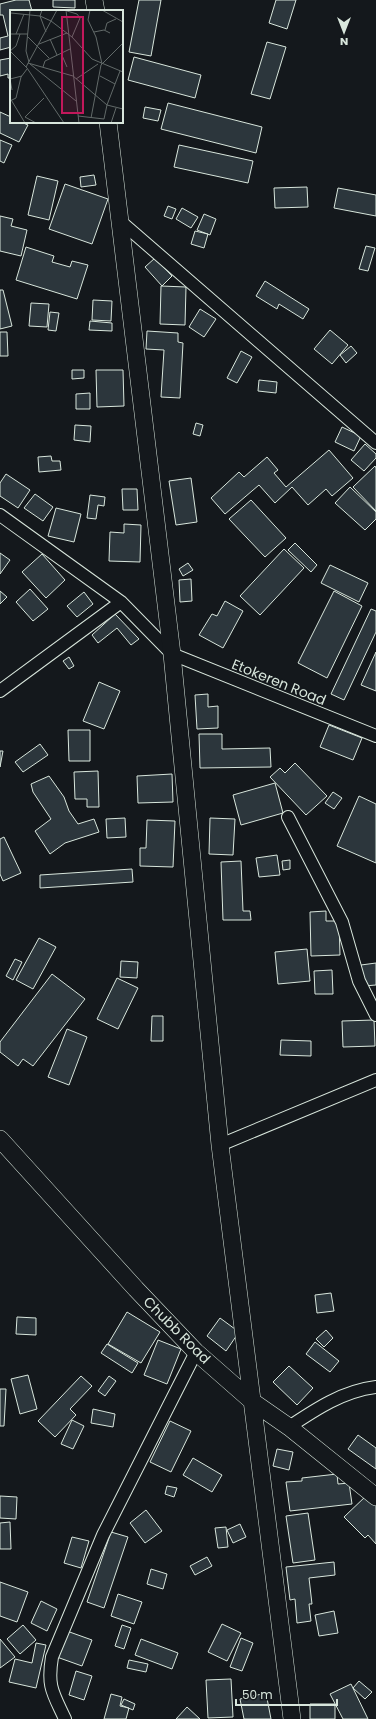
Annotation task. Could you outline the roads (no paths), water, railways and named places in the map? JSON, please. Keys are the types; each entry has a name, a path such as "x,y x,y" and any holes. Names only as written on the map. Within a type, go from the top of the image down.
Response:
{"main road":[{"path":"94,0 96,10"},
{"path":"108,123 172,654 220,1145 292,1719"},
{"name":"Chubb Road","path":"0,1139 136,1289 196,1352 253,1402 289,1427 376,1497"}],"street":[{"path":"120,221 376,443"},
{"path":"0,515 121,602 172,654"},
{"path":"0,691 121,602"},
{"name":"Etokeren Road","path":"172,654 376,736"},
{"path":"288,817 342,922 360,981 376,1015"},
{"path":"220,1145 376,1080"},
{"path":"65,1719 50,1687 49,1672 52,1657 103,1535 196,1352"},
{"path":"289,1427 318,1408 350,1392 376,1387"}]}
